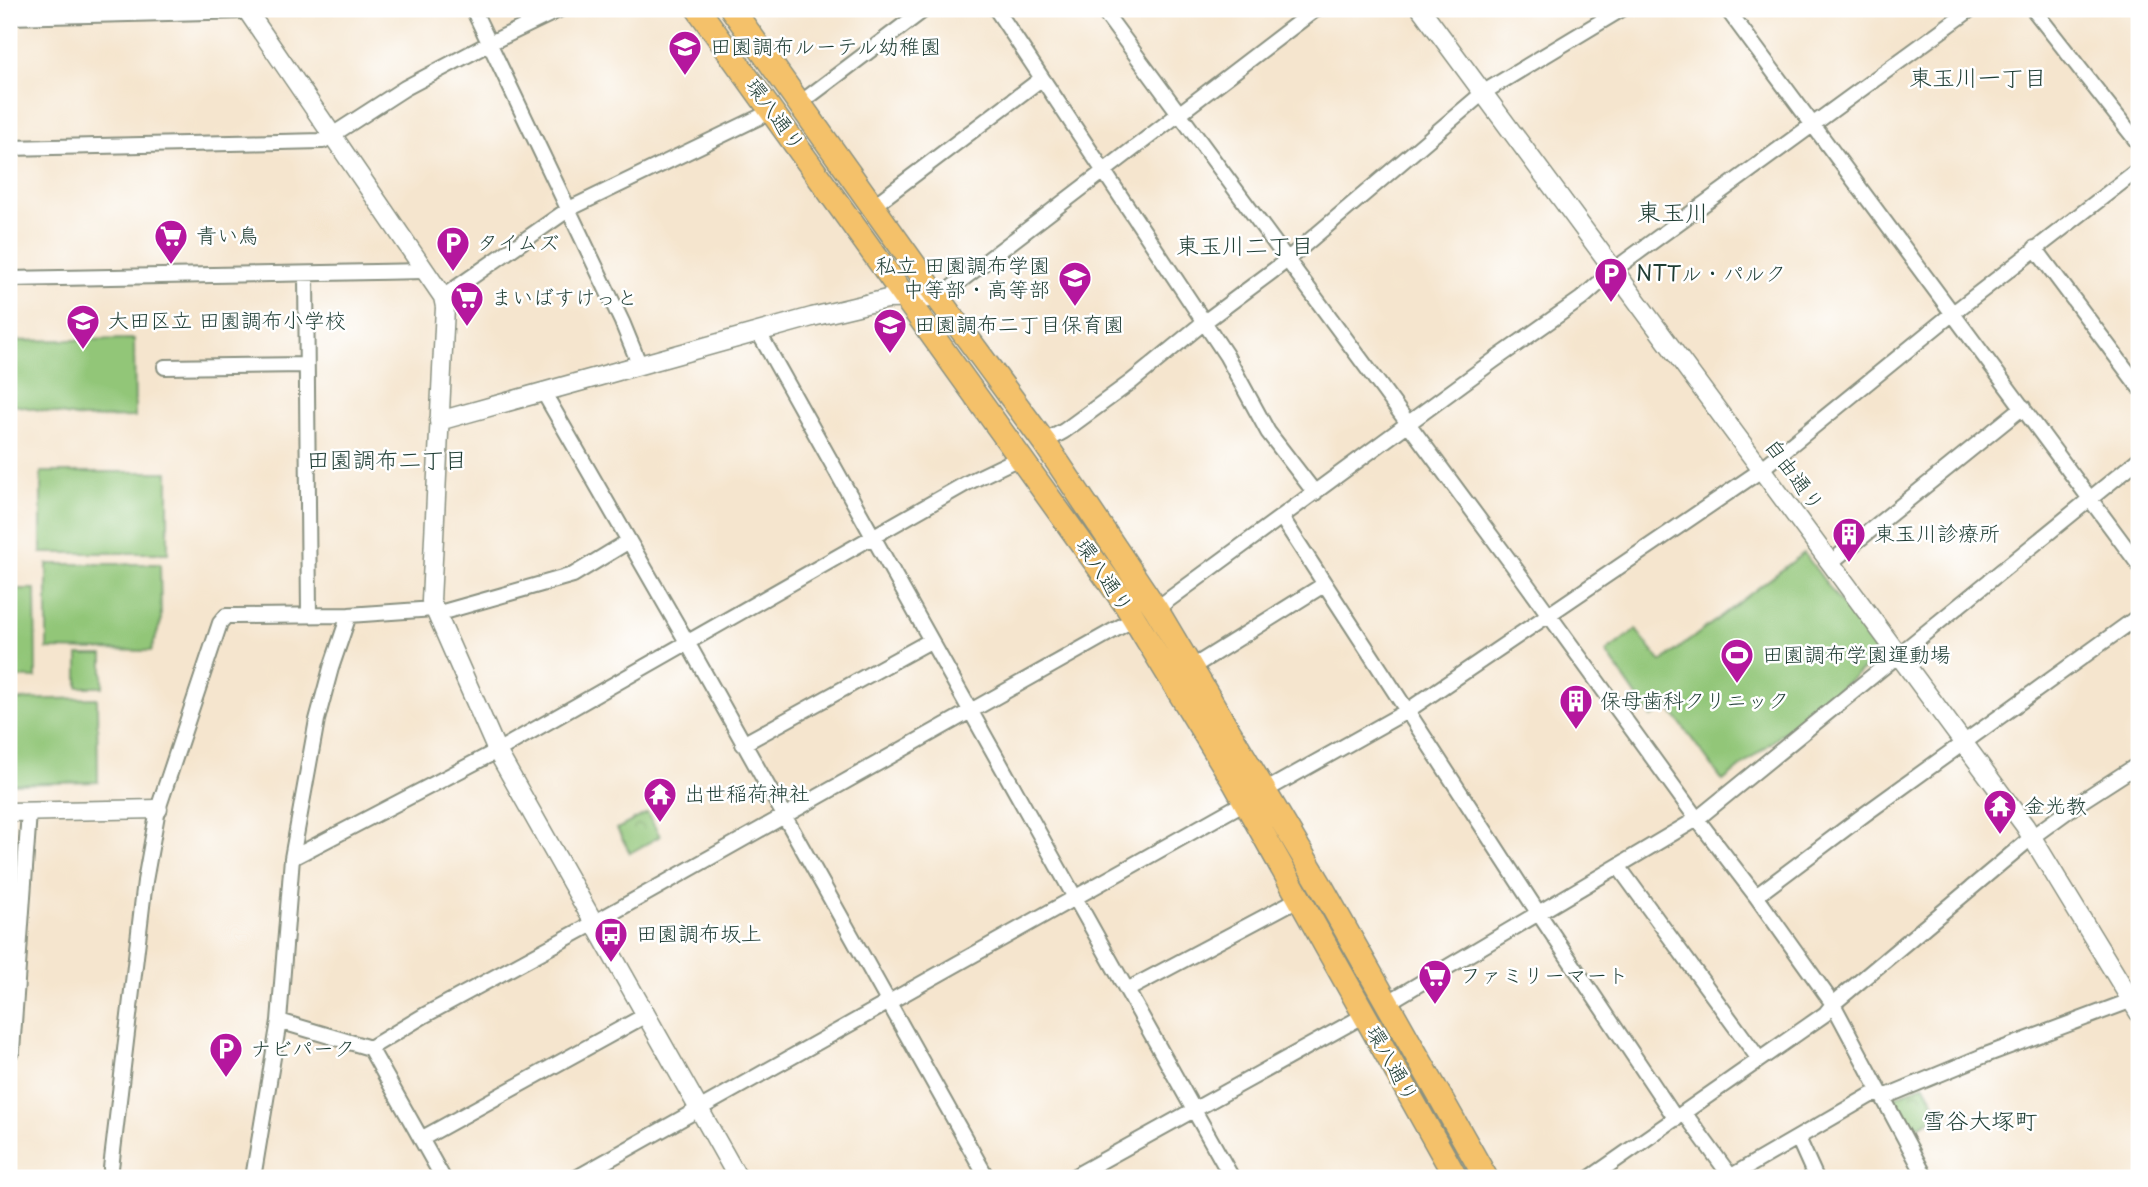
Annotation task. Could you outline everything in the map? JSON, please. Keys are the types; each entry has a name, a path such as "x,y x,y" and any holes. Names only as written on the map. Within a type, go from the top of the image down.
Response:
{"main road":[{"name":"環八通り","path":"698,9 1021,457 1134,619 1300,898 1456,1178"},
{"name":"環八通り","path":"732,9 937,298 1044,442 1156,609 1265,792 1486,1178"}],"street":[{"path":"473,9 622,322 640,366"},
{"path":"9,148 318,141 333,135 405,88 489,43 561,9"},
{"path":"799,104 925,9"},
{"path":"996,9 1226,355 1268,432 1315,494"},
{"path":"1102,9 1833,1004 1926,1178"},
{"path":"439,421 812,317 887,299 937,298 1316,9"},
{"name":"自由通り","path":"1421,9 2032,837 2137,1003"},
{"path":"1044,442 1064,431 1130,382 1203,323 1287,261 1484,92 1622,9"},
{"path":"1727,9 2139,565"},
{"path":"1156,609 1971,9"},
{"path":"2033,9 2139,144"},
{"path":"9,17 248,10 443,297 445,307 431,601 497,751 738,1178"},
{"path":"873,206 1041,79"},
{"path":"443,297 569,209 772,111"},
{"path":"576,1178 1407,711 1762,470 2035,248 2139,169"},
{"path":"2035,248 2139,387"},
{"path":"9,279 426,271"},
{"path":"306,274 309,615"},
{"path":"759,333 1232,1178"},
{"path":"165,367 306,365"},
{"path":"544,393 687,642 987,1178"},
{"path":"1830,563 2022,407"},
{"path":"292,858 497,751 967,483 1021,457"},
{"path":"1387,1003 1697,819 2139,459"},
{"path":"1282,518 1539,914 1680,1116 1730,1178 1871,1095 1889,1095 1996,1051 2137,1003"},
{"path":"112,1178 143,894 158,810 222,618 235,615 435,612 573,575 629,541"},
{"path":"1191,668 1325,584"},
{"path":"253,1178 279,1021 292,858 317,720 349,615"},
{"path":"1756,896 2139,616"},
{"path":"370,1048 1134,619"},
{"path":"744,744 930,641"},
{"path":"1590,1178 1825,1014 1833,1004 2032,837 2139,764"},
{"path":"9,812 158,810"},
{"path":"9,1051 12,1051 16,896 29,812"},
{"path":"1618,866 1759,1059"},
{"path":"1127,990 1300,898"},
{"path":"421,1139 646,1015"},
{"path":"1071,1178 1365,1015"},
{"path":"279,1021 370,1048 443,1178"},
{"path":"1798,1138 1816,1178"}],"green space":[{"path":"134,339 135,417 81,418 9,404 9,341"},
{"path":"41,472 168,472 168,553 41,553"},
{"name":"田園調布学園運動場","path":"1804,553 1880,656 1723,781 1669,708 1651,717 1606,652 1636,630 1661,662"},
{"path":"47,564 160,564 161,622 151,651 47,649"},
{"path":"9,589 35,589 36,678 9,677"},
{"path":"78,655 103,655 103,687 78,687"},
{"path":"97,698 98,782 9,784 9,700"},
{"path":"647,813 660,836 630,853 617,829"},
{"path":"1924,1084 1941,1114 1909,1131 1891,1099"}],"place":[{"name":"田園調布ルーテル幼稚園","path":"685,77"},
{"name":"青い鳥","path":"171,266"},
{"name":"タイムズ","path":"453,273"},
{"name":"NTTル・パルク","path":"1611,304"},
{"name":"私立 田園調布学園 中等部・高等部","path":"1075,308"},
{"name":"まいばすけっと","path":"467,328"},
{"name":"大田区立 田園調布小学校","path":"83,351"},
{"name":"田園調布二丁目保育園","path":"890,355"},
{"name":"東玉川診療所","path":"1849,564"},
{"name":"田園調布学園運動場","path":"1737,685"},
{"name":"保母歯科クリニック","path":"1576,731"},
{"name":"出世稲荷神社","path":"660,824"},
{"name":"金光教","path":"2000,836"},
{"name":"田園調布坂上","path":"611,964"},
{"name":"ファミリーマート","path":"1435,1006"},
{"name":"ナビパーク","path":"226,1079"}],"district":[{"name":"東玉川一丁目","path":"1978,78"},
{"name":"東玉川","path":"1673,213"},
{"name":"東玉川二丁目","path":"1245,246"},
{"name":"田園調布二丁目","path":"387,460"},
{"name":"雪谷大塚町","path":"1980,1121"}]}
